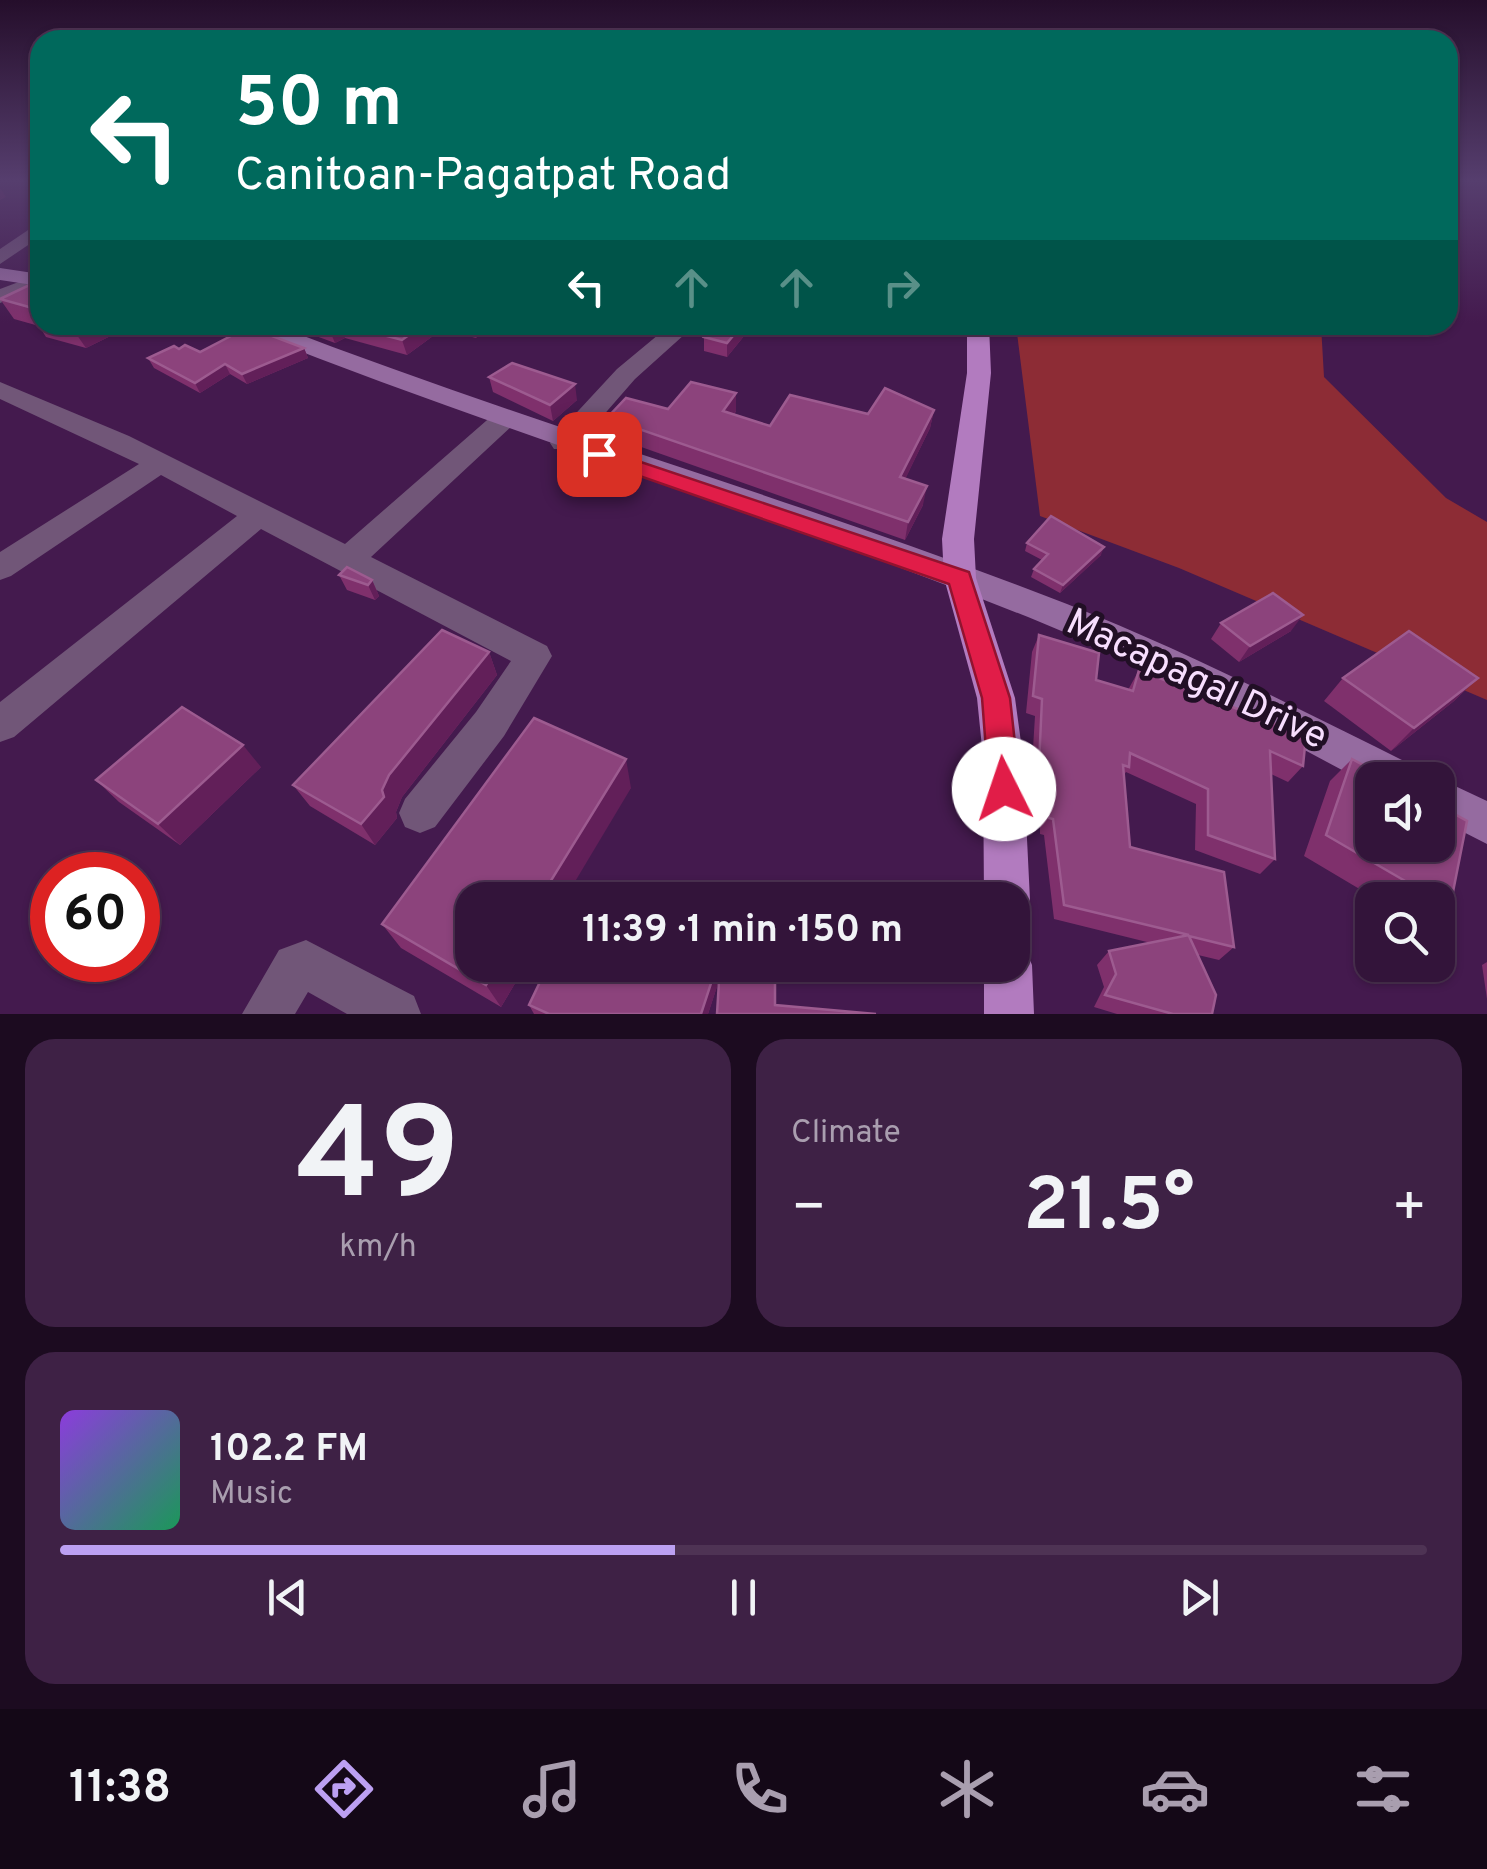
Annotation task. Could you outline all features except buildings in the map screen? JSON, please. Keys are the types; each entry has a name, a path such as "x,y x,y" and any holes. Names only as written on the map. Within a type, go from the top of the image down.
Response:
{"main road":[{"path":"978,335 979,373 958,539 974,583 996,698 1003,758 1006,882"},
{"path":"1008,982 1009,1014"}],"street":[{"path":"0,258 30,236"},
{"path":"0,274 30,279"},
{"path":"0,297 30,284"},
{"name":"Macapagal Drive","path":"280,335 564,442 974,583 1169,664 1366,762"},
{"path":"564,442 626,374 672,335"},
{"path":"0,390 160,463 534,656 490,724 420,813"},
{"path":"348,560 503,420"},
{"path":"0,568 160,463"},
{"path":"0,726 259,514"},
{"path":"1455,807 1487,823"},
{"path":"267,1014 296,967 306,964 396,1014"}],"shaded area":[{"path":"1017,335 1322,335 1324,377 1446,498 1487,522 1487,700 1179,568 1040,516"}],"route":[{"path":"599,454 960,578 996,698 1004,789"}]}
